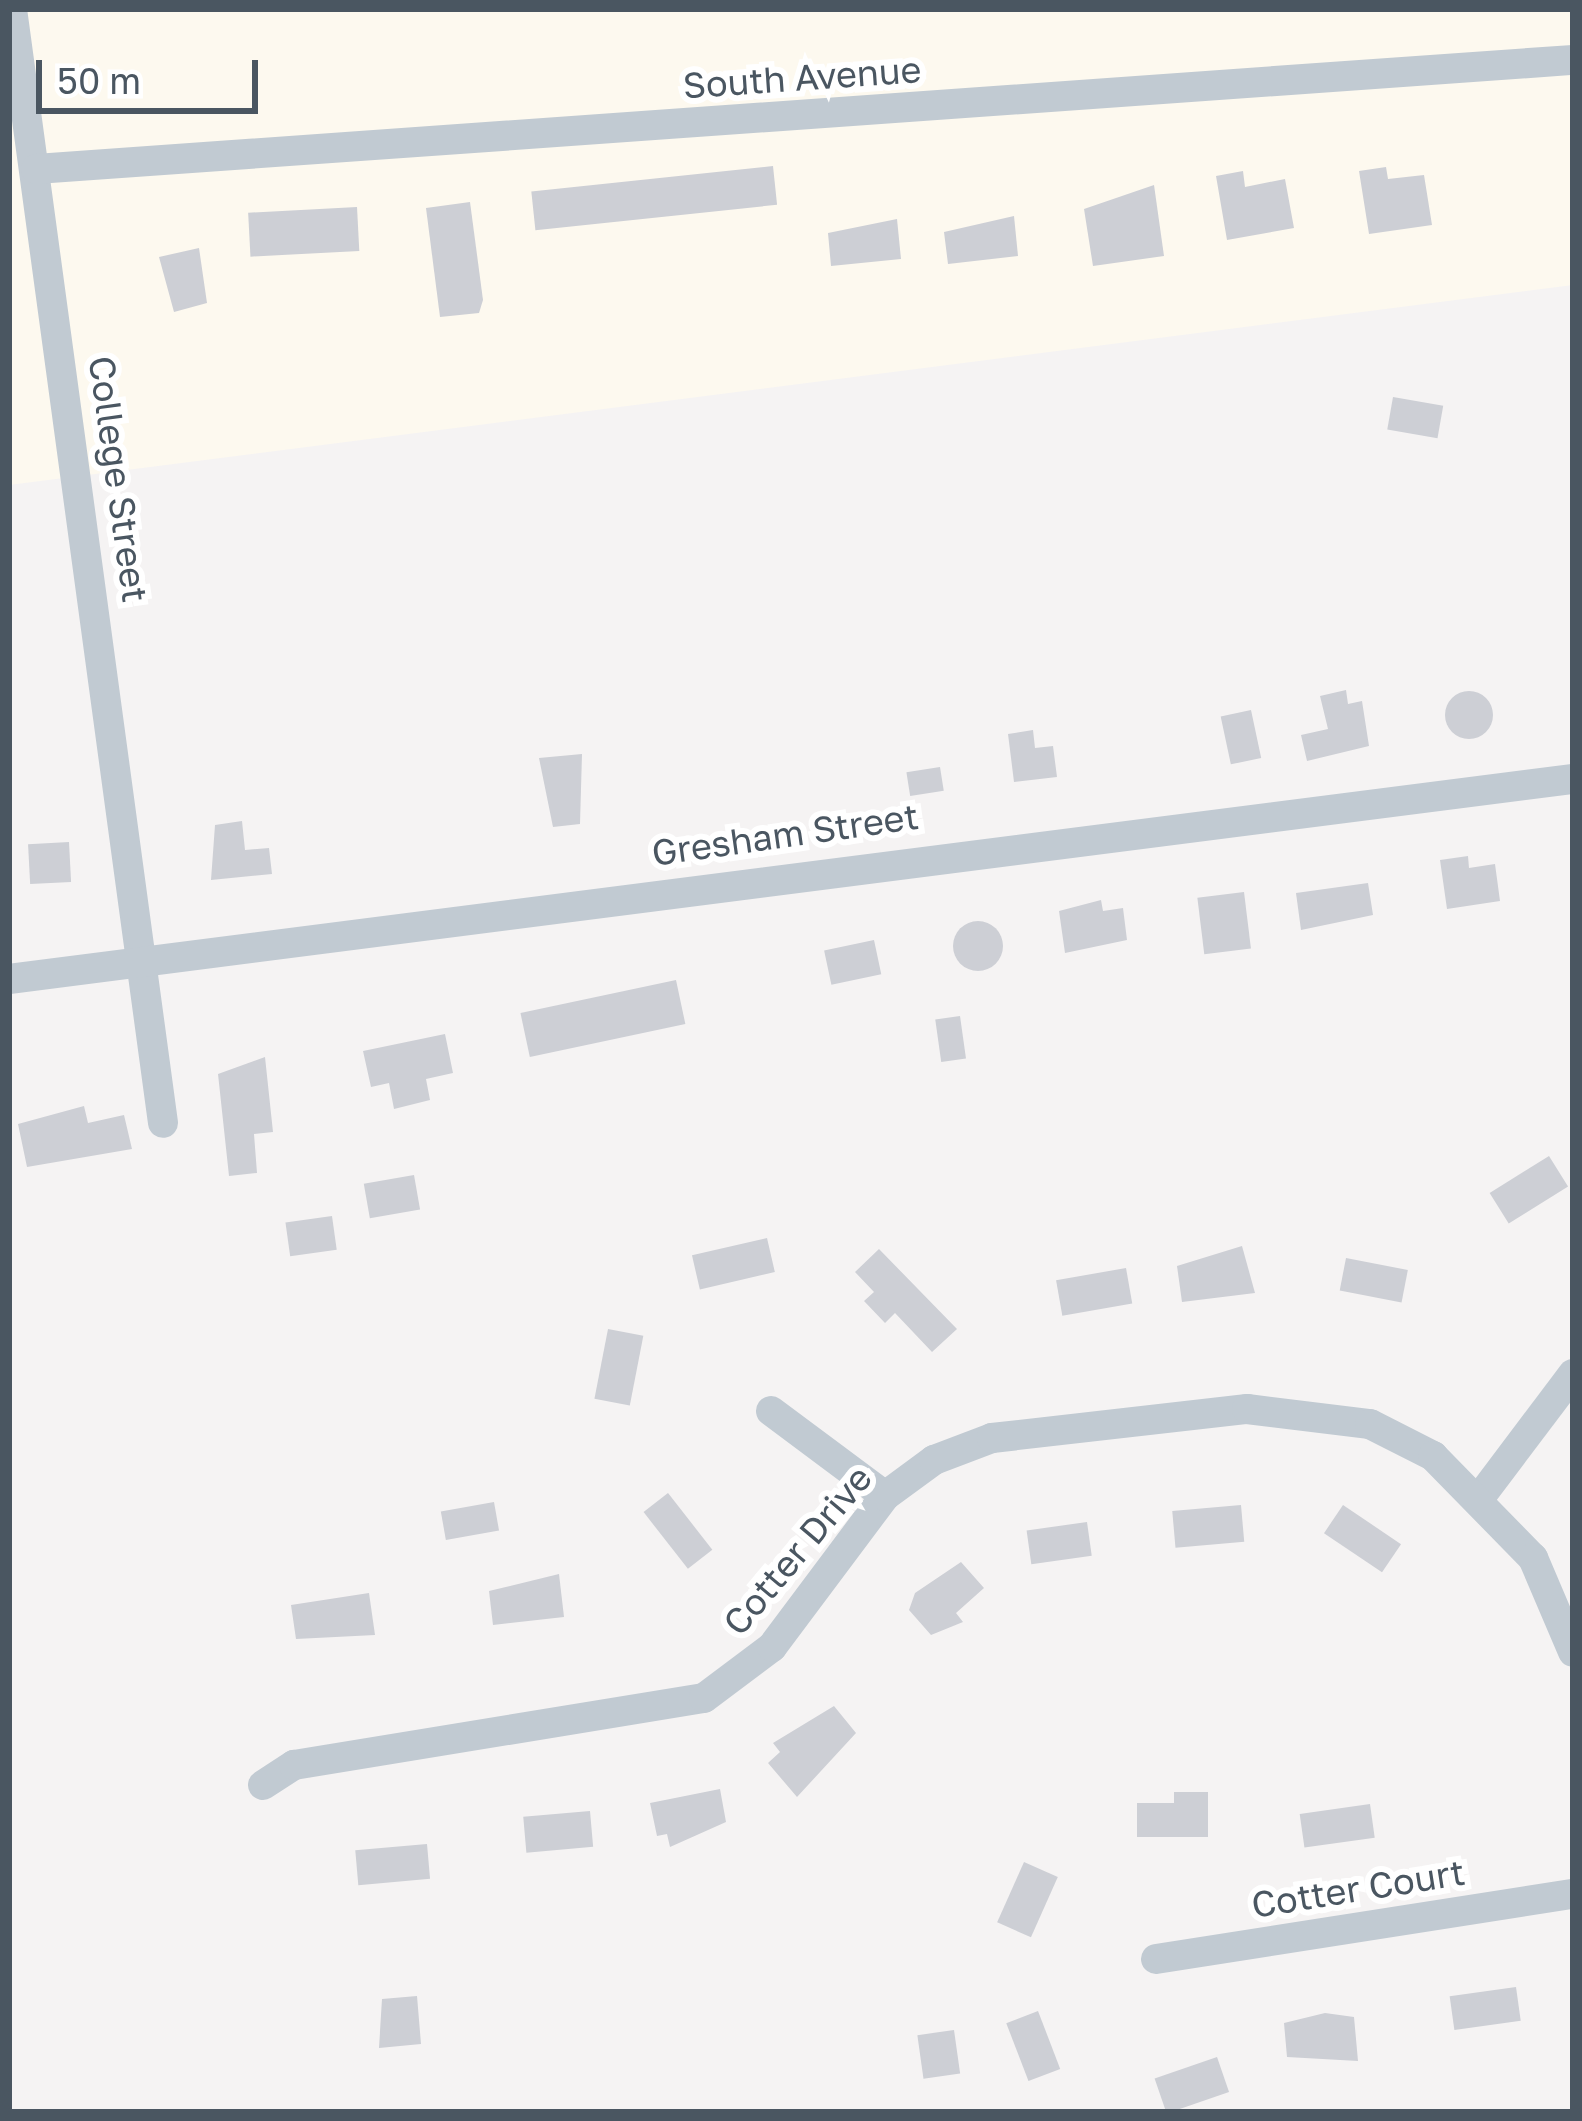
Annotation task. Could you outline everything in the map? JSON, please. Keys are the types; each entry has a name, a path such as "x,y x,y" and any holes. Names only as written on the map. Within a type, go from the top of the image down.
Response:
{"street":[{"name":"College Street","path":"12,9 147,960 164,1123"},
{"name":"South Avenue","path":"36,169 1573,60"},
{"name":"Gresham Street","path":"9,979 1573,779"},
{"path":"1481,1496 1573,1373"},
{"name":"Cotter Drive","path":"263,1785 294,1765 704,1698 772,1647 885,1496 934,1460 992,1438 1247,1409 1370,1424 1481,1496 1533,1558 1573,1652"},
{"path":"771,1411 885,1496"},
{"name":"Cotter Court","path":"1156,1960 1573,1894"}],"shaded area":[{"path":"9,9 1573,9 1573,285 9,485"}],"building":[{"path":"773,166 777,205 535,230 531,191"},
{"path":"1386,167 1388,179 1424,175 1432,225 1369,234 1359,171"},
{"path":"1243,171 1245,187 1285,179 1294,228 1227,240 1216,176"},
{"path":"1154,185 1164,256 1093,266 1084,209"},
{"path":"470,202 483,300 479,313 440,317 426,208"},
{"path":"357,207 359,251 250,257 248,213"},
{"path":"1014,216 1018,256 948,264 944,232"},
{"path":"897,219 901,259 831,266 828,233"},
{"path":"199,248 207,303 174,312 159,257"},
{"path":"1393,397 1443,406 1437,438 1387,429"},
{"path":"1346,690 1348,704 1362,701 1369,746 1307,761 1301,735 1328,729 1320,696"},
{"path":"1469,691 1486,698 1493,715 1486,732 1469,739 1452,732 1445,715 1452,698"},
{"path":"1251,710 1261,758 1231,764 1221,716"},
{"path":"1033,730 1035,748 1053,746 1057,777 1014,782 1008,734"},
{"path":"582,754 580,824 553,827 539,758"},
{"path":"940,767 944,791 910,796 906,772"},
{"path":"242,821 245,850 269,848 272,874 211,880 215,825"},
{"path":"69,842 71,882 30,884 28,844"},
{"path":"1468,856 1469,868 1495,864 1500,901 1447,909 1440,860"},
{"path":"1368,883 1373,915 1301,930 1296,893"},
{"path":"1244,892 1251,949 1204,954 1197,898"},
{"path":"1101,900 1103,911 1123,908 1127,940 1065,953 1059,911"},
{"path":"978,921 996,928 1003,946 996,964 978,971 960,964 953,946 960,928"},
{"path":"874,940 881,974 831,985 824,951"},
{"path":"676,980 685,1024 530,1057 520,1013"},
{"path":"960,1016 966,1059 941,1062 935,1019"},
{"path":"445,1034 453,1073 426,1079 430,1100 394,1109 389,1083 371,1087 363,1051"},
{"path":"265,1057 273,1132 254,1134 257,1173 229,1176 218,1074"},
{"path":"84,1106 88,1123 124,1115 132,1149 27,1167 18,1124"},
{"path":"1549,1156 1568,1187 1509,1224 1490,1193"},
{"path":"414,1175 420,1209 370,1218 364,1184"},
{"path":"332,1216 337,1250 290,1256 285,1223"},
{"path":"767,1238 775,1272 700,1289 692,1255"},
{"path":"1242,1246 1255,1293 1182,1302 1177,1266"},
{"path":"879,1249 957,1329 932,1352 895,1313 885,1323 864,1301 874,1292 855,1272"},
{"path":"1346,1258 1408,1270 1402,1302 1340,1290"},
{"path":"1126,1268 1132,1303 1062,1316 1056,1280"},
{"path":"608,1329 643,1336 630,1406 594,1399"},
{"path":"668,1493 712,1550 688,1569 644,1512"},
{"path":"494,1502 499,1531 446,1540 441,1511"},
{"path":"1241,1505 1244,1542 1175,1548 1172,1511"},
{"path":"1343,1505 1401,1544 1382,1572 1324,1533"},
{"path":"1087,1522 1092,1556 1031,1564 1027,1530"},
{"path":"961,1562 984,1588 956,1613 963,1622 931,1635 909,1610 915,1593"},
{"path":"559,1574 564,1617 493,1625 489,1591"},
{"path":"369,1593 375,1635 296,1639 291,1605"},
{"path":"834,1706 856,1733 797,1797 768,1763 780,1752 773,1743"},
{"path":"720,1789 726,1822 670,1847 667,1834 657,1836 650,1803"},
{"path":"1174,1792 1208,1792 1208,1837 1137,1837 1137,1803 1174,1803"},
{"path":"1370,1804 1375,1838 1304,1848 1300,1814"},
{"path":"590,1811 593,1847 526,1853 523,1817"},
{"path":"427,1844 430,1879 358,1885 355,1850"},
{"path":"1024,1862 1058,1877 1031,1937 997,1922"},
{"path":"1516,1987 1521,2021 1454,2030 1450,1996"},
{"path":"417,1996 421,2044 379,2048 382,1999"},
{"path":"1038,2011 1060,2069 1028,2081 1006,2023"},
{"path":"1325,2013 1354,2017 1358,2061 1287,2057 1284,2023"},
{"path":"954,2030 960,2074 923,2079 917,2035"},
{"path":"1217,2057 1229,2092 1166,2112 1155,2078"}]}
